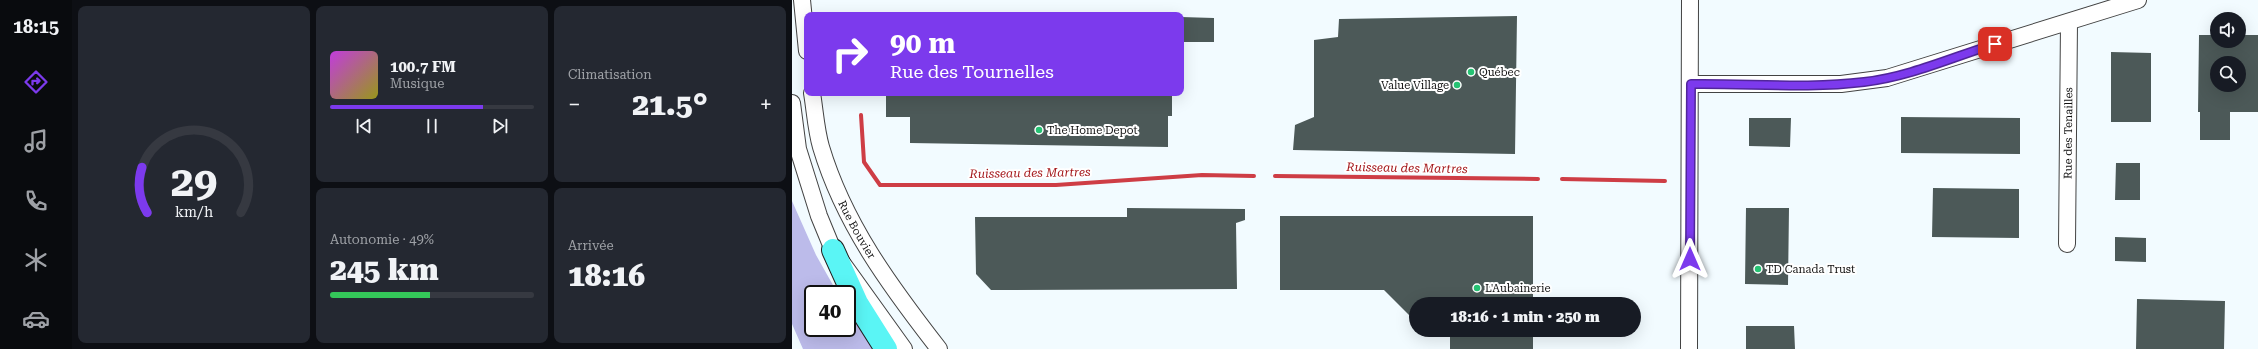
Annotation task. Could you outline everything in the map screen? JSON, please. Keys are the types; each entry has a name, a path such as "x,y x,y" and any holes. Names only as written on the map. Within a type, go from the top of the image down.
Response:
{"highway":[{"path":"834,250 857,303 886,349"}],"street":[{"path":"802,0 804,21"},
{"path":"1689,349 1691,84 1690,0"},
{"path":"1691,84 1803,85 1865,82 1887,78 2138,0"},
{"name":"Rue des Tenailles","path":"2067,244 2069,22"},
{"name":"Rue Bouvier","path":"813,96 821,146 845,211 873,259 939,349"},
{"path":"792,103 798,149 819,216 834,250 904,349"}],"shaded area":[{"path":"792,201 816,255 833,285 804,285 804,337 856,337 856,320 877,349 803,349 792,324"}],"building":[{"path":"1517,16 1515,154 1293,150 1295,125 1314,117 1314,40 1338,37 1339,19"},
{"path":"1184,17 1214,18 1214,42 1184,42"},
{"path":"2199,35 2210,35 2210,48 2246,48 2246,35 2258,35 2258,112 2230,112 2230,140 2200,140 2200,112 2198,112"},
{"path":"2111,52 2151,53 2151,122 2111,122"},
{"name":"The Home Depot","path":"886,96 1172,96 1172,116 1168,116 1168,147 910,143 910,117 886,117"},
{"path":"1901,117 2020,118 2020,154 1901,153"},
{"path":"1749,118 1791,118 1790,147 1749,146"},
{"path":"2116,163 2140,163 2140,200 2115,200"},
{"path":"1933,188 2019,189 2019,238 1932,237"},
{"path":"1127,208 1245,209 1245,220 1236,223 1237,289 991,290 976,274 975,217 1127,217"},
{"path":"1746,208 1789,208 1788,285 1745,284"},
{"path":"1280,216 1533,216 1533,297 1409,297 1409,315 1384,290 1280,290"},
{"path":"2115,237 2146,238 2146,262 2115,261"},
{"path":"2137,299 2225,301 2224,349 2136,349"},
{"path":"1746,326 1794,326 1795,349 1746,349"},
{"path":"1450,337 1533,337 1533,349 1450,349"}],"waterway":[{"name":"Ruisseau des Martres","path":"861,115 864,162 880,185 1056,185 1202,175 1254,176"},
{"name":"Ruisseau des Martres","path":"1275,176 1538,179"},
{"name":"Ruisseau des Martres","path":"1562,179 1665,181"}],"place":[{"name":"Québec","path":"1471,72"},
{"name":"Value Village","path":"1457,85"},
{"name":"The Home Depot","path":"1039,130"},
{"name":"TD Canada Trust","path":"1758,269"},
{"name":"L'Aubainerie","path":"1477,288"}],"route":[{"path":"1690,259 1691,84 1803,85 1865,82 1887,78 1995,44"}]}
